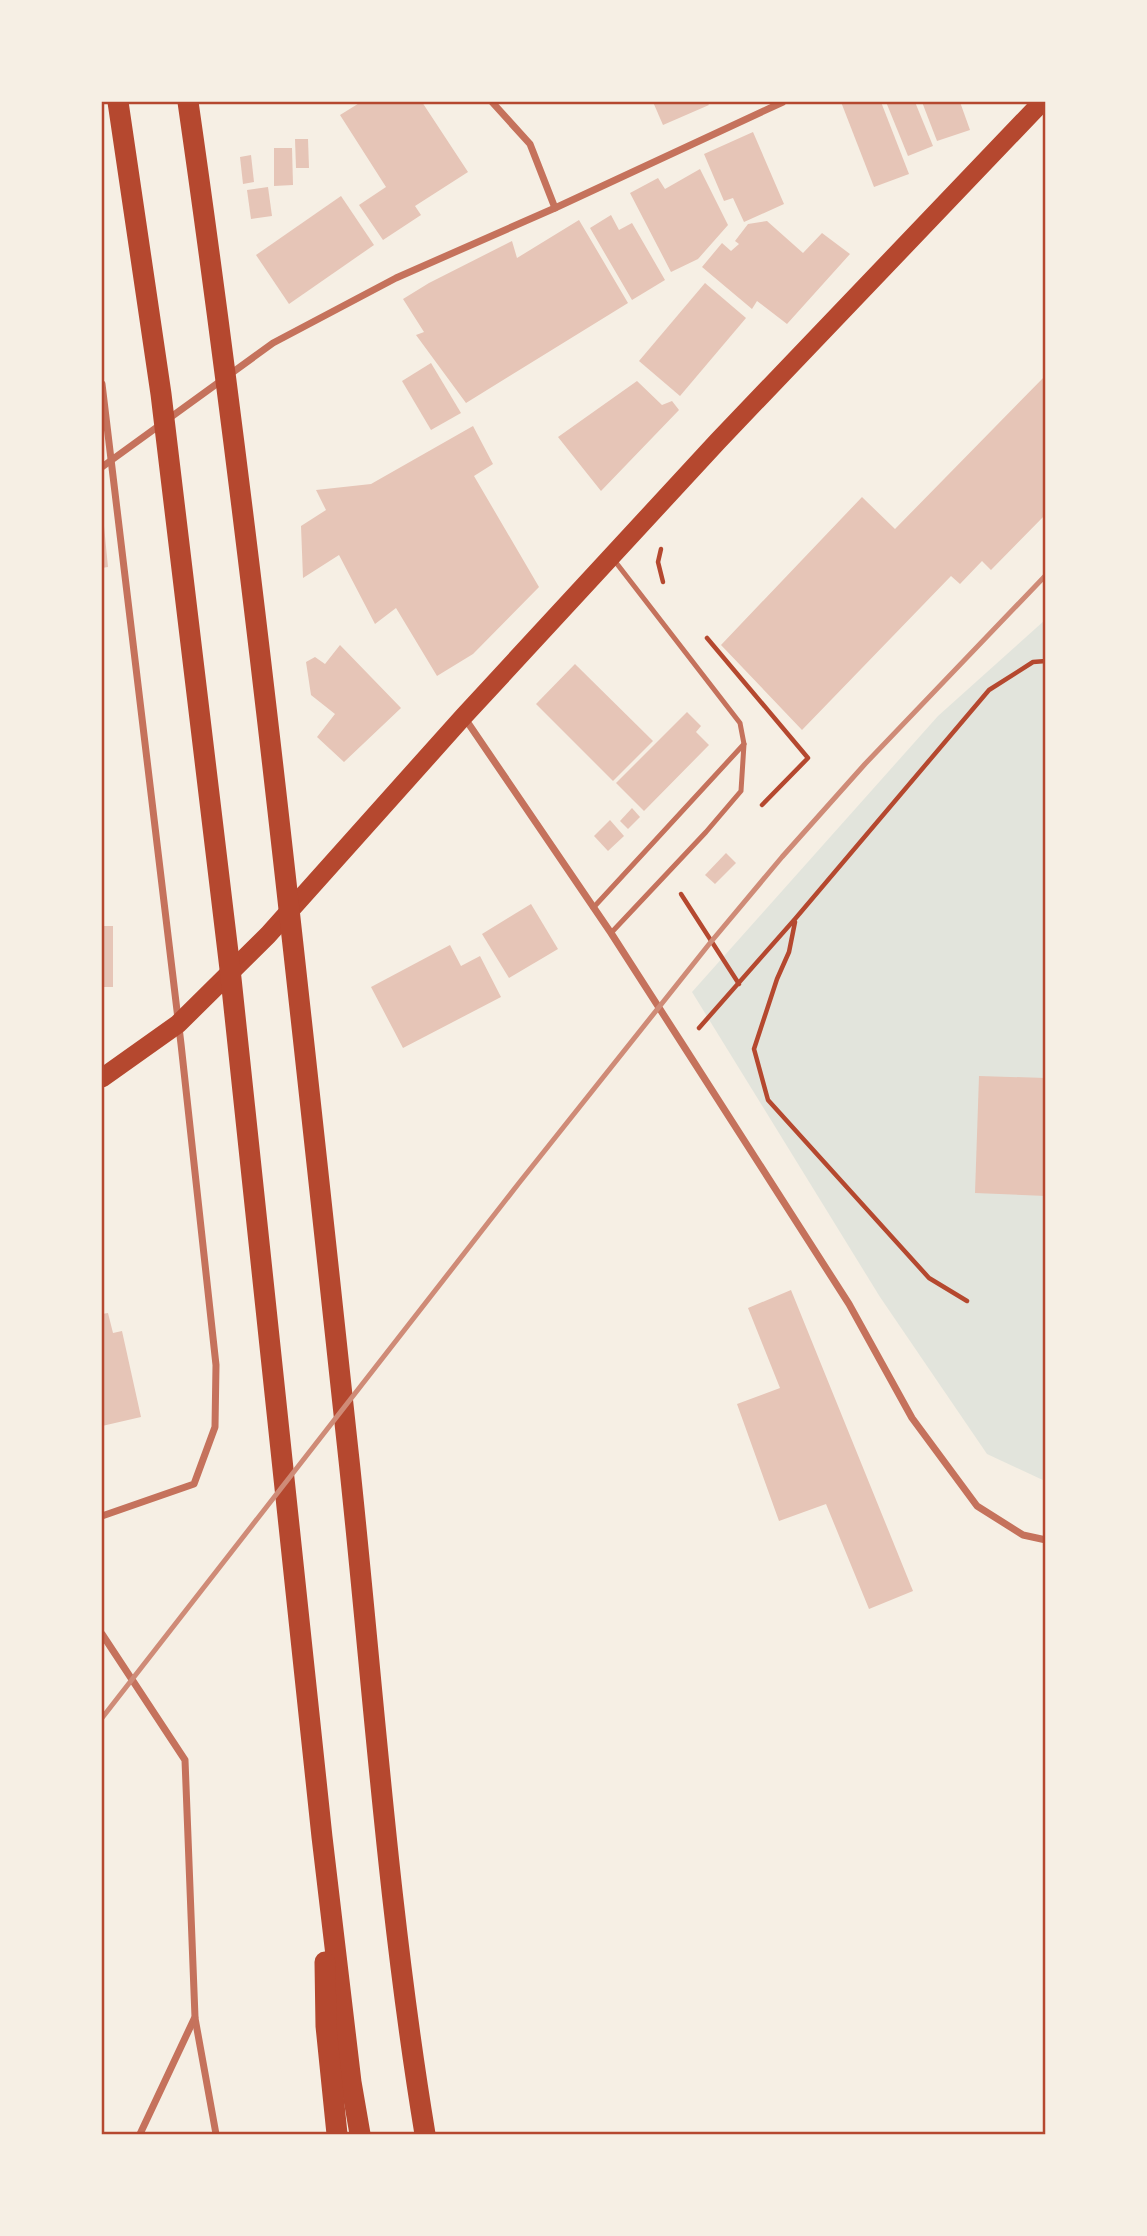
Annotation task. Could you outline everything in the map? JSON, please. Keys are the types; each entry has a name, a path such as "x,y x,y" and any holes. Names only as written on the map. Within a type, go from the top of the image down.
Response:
{"highway":[{"path":"118,102 162,408 230,969 322,1837 360,2134"},
{"path":"188,102 230,403 293,939 385,1827 415,2074 425,2134"},
{"path":"102,1078 178,1024 268,935 463,717 718,441 1042,102"},
{"path":"322,1837 326,2026 337,2134"}],"street":[{"path":"492,102 530,144 555,208"},
{"path":"102,467 273,343 396,278 555,208 783,102"},
{"path":"102,384 216,1365 215,1427 194,1483 102,1516"},
{"path":"463,717 611,933 849,1304 912,1418 977,1506 1023,1535 1045,1540"},
{"path":"102,1634 185,1760 195,2017 216,2134"},
{"path":"140,2134 195,2017"}],"lane":[{"path":"611,933 741,791 744,744 740,723 612,557"},
{"path":"593,908 744,744"}],"path":[{"path":"663,542 658,562 663,582 668,589"},
{"path":"705,635 808,758 754,813"},
{"path":"683,1045 739,984 989,690 1033,662 1045,661"},
{"path":"689,885 680,895 739,984"},
{"path":"795,919 789,952 777,979 754,1049 768,1100 929,1278 967,1301"}],"shaded area":[{"path":"1045,620 1045,1481 987,1454 880,1297 692,992 938,716"}],"building":[{"path":"361,102 422,102 468,172 415,206 421,215 383,240 359,205 386,187 340,115"},
{"path":"653,102 707,102 709,105 663,125"},
{"path":"841,102 881,102 909,174 874,187"},
{"path":"886,102 915,102 933,146 908,156"},
{"path":"922,102 960,102 970,130 937,141"},
{"path":"753,132 784,204 744,222 733,198 724,201 704,154"},
{"path":"295,139 308,139 309,168 296,168"},
{"path":"274,148 292,148 293,185 274,186"},
{"path":"251,155 254,182 243,184 240,157"},
{"path":"700,169 728,225 698,259 671,272 630,193 658,178 665,189"},
{"path":"268,187 272,216 251,219 247,190"},
{"path":"341,196 374,245 289,304 256,255"},
{"path":"611,215 619,230 632,223 665,280 632,300 590,228"},
{"path":"579,220 628,303 466,403 416,335 424,332 403,299 512,241 517,258"},
{"path":"767,221 803,253 822,233 850,254 787,324 757,301 752,309 702,267 722,243 731,251 739,244 735,241 748,224"},
{"path":"705,283 746,318 680,396 639,361"},
{"path":"431,363 461,413 431,430 402,381"},
{"path":"1046,375 1046,514 991,570 982,561 960,584 951,576 802,730 721,645 862,497 895,529"},
{"path":"637,381 662,405 672,401 679,410 601,491 558,437"},
{"path":"473,426 493,464 474,476 539,587 473,654 437,676 396,608 375,624 339,555 303,578 301,526 326,510 316,490 371,484"},
{"path":"102,516 108,567 102,568"},
{"path":"340,645 401,708 344,762 317,737 335,714 311,695 306,662 315,657 325,664"},
{"path":"575,664 653,741 613,781 536,704"},
{"path":"687,712 701,726 696,732 709,745 644,811 616,783"},
{"path":"632,808 640,817 628,829 620,821"},
{"path":"610,820 624,836 608,851 594,836"},
{"path":"726,853 736,863 715,884 705,875"},
{"path":"531,904 558,949 509,978 482,934"},
{"path":"102,926 113,926 113,987 102,987"},
{"path":"450,945 461,966 480,956 501,997 403,1048 371,987"},
{"path":"979,1076 1046,1078 1046,1196 975,1193"},
{"path":"791,1290 913,1591 869,1609 826,1504 779,1521 737,1404 780,1388 748,1308"},
{"path":"108,1313 113,1333 122,1331 141,1417 102,1426 102,1314"}],"railway":[{"path":"102,1718 519,1183 710,943 865,764 1046,575"}]}
